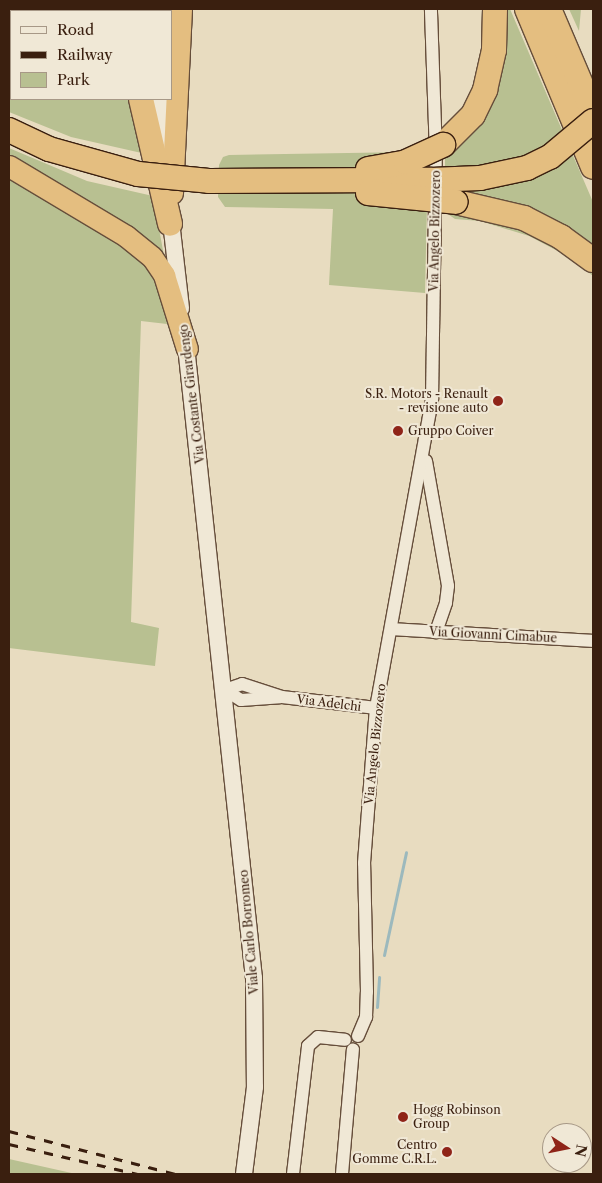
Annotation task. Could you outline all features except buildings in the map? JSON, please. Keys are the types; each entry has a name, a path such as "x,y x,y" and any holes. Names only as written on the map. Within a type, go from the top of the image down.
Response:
{"highway":[{"path":"170,224 181,9"},
{"path":"274,181 390,166 421,156 443,145 473,114 482,97 494,50 495,9"},
{"path":"527,9 593,168"},
{"path":"549,9 593,112"},
{"path":"562,9 593,89"},
{"path":"141,100 170,224"},
{"path":"9,130 49,149 138,174 209,181 452,180 507,175 550,158 593,122"},
{"path":"9,166 126,236 152,257 164,275 186,349"},
{"path":"274,181 456,202 524,218 561,236 593,260"}],"street":[{"name":"Via Angelo Bizzozero","path":"349,1044 360,1042 358,1036 366,1017 364,863 376,708 425,454 432,399 436,155 431,9"},
{"name":"Via Costante Girardengo","path":"159,100 170,224 225,690"},
{"name":"Via Angelo Bizzozero","path":"425,454 443,542 448,586 446,604 436,632"},
{"name":"Via Giovanni Cimabue","path":"392,629 593,640"},
{"name":"Via Adelchi","path":"225,690 242,700 251,701 282,697 376,708"},
{"name":"Viale Carlo Borromeo","path":"225,690 256,1018 255,1087 244,1174"},
{"path":"292,1174 308,1046 318,1037 349,1044 342,1174"}],"green space":[{"path":"9,9 118,9 10,10 10,100 135,100 146,154 71,137 9,112"},
{"path":"500,9 510,9 593,202 593,254 498,215 593,268 593,276 569,257 529,236 480,221 455,219 445,212 445,149 470,124"},
{"path":"569,9 581,9 579,31"},
{"path":"9,148 87,181 153,196 167,272 9,161"},
{"path":"410,152 427,205 425,293 329,285 333,209 225,207 218,197 219,165 223,157 229,155"},
{"path":"9,175 132,251 148,268 165,305 167,324 141,321 131,622 159,628 155,666 9,648"},
{"path":"9,1159 76,1174 9,1174"}],"waterway":[{"path":"384,955 406,852"},
{"path":"377,1007 379,977"}],"railway":[{"path":"9,1131 175,1174"},
{"path":"9,1144 138,1174"}],"place":[{"name":"S.R. Motors - Renault - revisione auto","path":"498,401"},
{"name":"Gruppo Coiver","path":"398,431"},
{"name":"Hogg Robinson Group","path":"403,1117"},
{"name":"Centro Gomme C.R.L.","path":"447,1152"}]}
